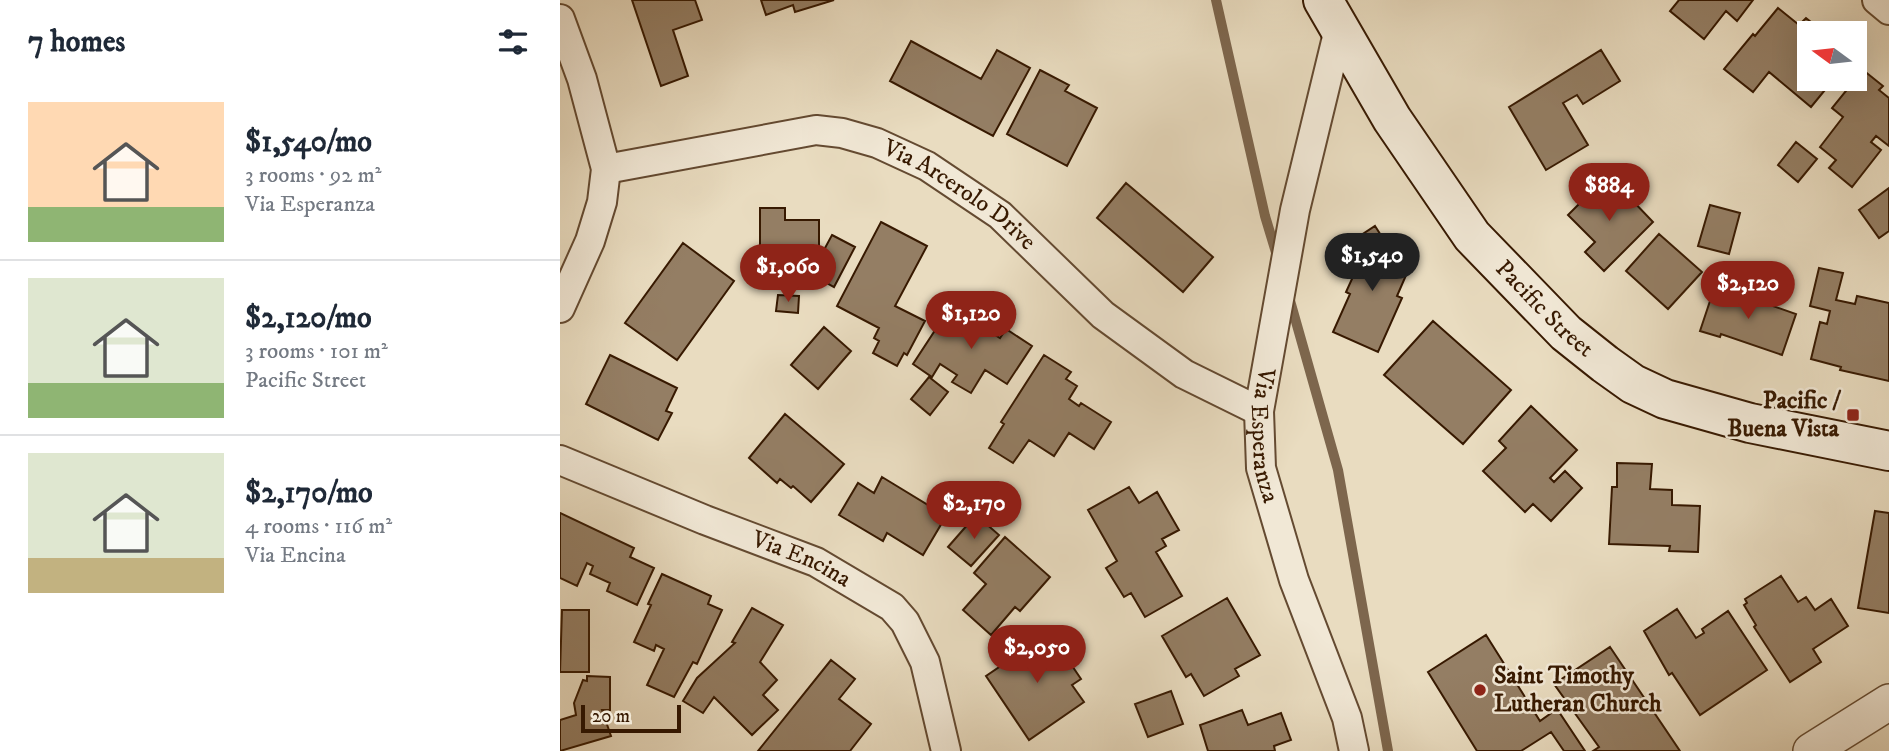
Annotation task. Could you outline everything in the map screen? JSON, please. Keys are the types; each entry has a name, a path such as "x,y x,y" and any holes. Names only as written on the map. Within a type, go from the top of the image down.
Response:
{"main road":[{"name":"Pacific Street","path":"1331,15 1392,119 1472,236 1566,333 1605,364 1633,384 1665,399 1750,423 1889,451"}],"street":[{"path":"1877,0 1889,9"},
{"name":"Via Esperanza","path":"1331,15 1259,411 1261,468 1294,580 1343,707 1354,751"},
{"path":"560,19 582,79 606,169 602,202 590,241 560,308"},
{"name":"Via Arcerolo Drive","path":"606,169 816,130 842,133 877,143 927,166 1000,215 1103,314 1184,374 1259,411"},
{"name":"Via Encina","path":"560,460 693,516 816,562 892,607 905,622 925,662 946,751"},
{"path":"1811,751 1889,702"}],"building":[{"path":"632,0 695,0 702,20 673,30 688,76 661,86"},
{"path":"761,0 834,0 795,12 793,5 766,15"},
{"path":"1679,0 1753,0 1737,21 1726,11 1704,39 1670,11"},
{"path":"1778,8 1797,23 1797,91 1824,91 1811,107 1769,72 1753,92 1724,69 1753,34 1755,36"},
{"path":"911,41 981,79 997,50 1030,68 993,136 890,81"},
{"path":"1601,50 1620,81 1583,104 1577,95 1563,103 1588,145 1546,170 1509,107"},
{"path":"1040,70 1069,85 1065,91 1097,108 1067,166 1007,134"},
{"path":"1867,73 1883,86 1879,90 1889,98 1889,146 1876,136 1871,142 1881,150 1852,187 1829,168 1836,160 1820,147 1843,117 1832,108 1846,91 1867,91"},
{"path":"1796,142 1817,159 1798,182 1778,165"},
{"path":"1604,179 1626,202 1630,198 1653,222 1604,271 1585,252 1595,242 1568,215"},
{"path":"1126,183 1213,257 1183,292 1097,218"},
{"path":"1889,188 1889,231 1879,238 1859,210"},
{"path":"1710,205 1740,213 1729,254 1698,246"},
{"path":"760,208 785,208 785,220 819,220 819,262 779,262 779,269 760,269"},
{"path":"881,222 927,246 895,306 925,321 907,355 904,353 897,366 873,353 879,341 874,338 879,328 837,306"},
{"path":"1375,226 1400,265 1396,268 1407,273 1397,296 1402,298 1378,352 1333,332 1350,294 1346,292 1362,257 1352,241"},
{"path":"1659,234 1702,272 1668,309 1626,271"},
{"path":"832,235 855,247 834,287 811,274"},
{"path":"683,243 734,281 677,360 625,323"},
{"path":"1819,268 1843,273 1836,300 1855,304 1857,296 1889,303 1889,381 1840,370 1841,367 1811,359 1820,322 1827,324 1830,311 1810,306"},
{"path":"1715,286 1796,314 1782,355 1721,334 1720,337 1700,331"},
{"path":"778,295 799,296 798,313 776,311"},
{"path":"951,306 1000,338 1006,329 1032,346 1007,384 985,370 971,393 952,382 957,375 940,364 932,377 913,364"},
{"path":"1433,321 1511,390 1463,444 1384,375"},
{"path":"824,327 851,351 818,389 791,365"},
{"path":"610,355 677,388 666,411 672,413 658,440 586,404"},
{"path":"1044,355 1071,372 1066,379 1077,386 1069,399 1079,406 1081,403 1111,422 1094,449 1069,433 1054,456 1029,440 1013,463 989,448 1004,424 1001,422"},
{"path":"929,377 948,392 930,415 911,399"},
{"path":"1531,406 1577,450 1550,478 1554,482 1565,471 1582,488 1551,521 1533,504 1525,512 1483,471 1506,448 1499,441"},
{"path":"785,414 844,464 811,502 793,486 791,488 780,479 777,483 749,458"},
{"path":"1617,463 1652,464 1650,489 1672,490 1672,505 1700,506 1698,552 1669,551 1670,546 1609,544 1612,487 1617,487"},
{"path":"882,477 946,516 923,555 887,533 883,541 839,515 858,483 874,493"},
{"path":"1129,487 1139,503 1157,492 1179,530 1162,539 1166,546 1156,552 1182,596 1145,617 1131,593 1124,597 1106,568 1117,561 1088,510"},
{"path":"1875,511 1889,513 1889,613 1858,608"},
{"path":"560,513 634,548 630,557 654,568 637,605 607,591 610,583 590,574 593,566 587,563 577,586 560,578"},
{"path":"976,515 999,535 971,566 948,547"},
{"path":"1005,537 1050,577 1020,611 1015,607 991,635 963,610 986,584 974,573"},
{"path":"662,574 711,596 708,604 722,610 697,664 693,662 674,697 647,685 664,649 656,645 654,651 634,642"},
{"path":"1781,576 1798,602 1806,597 1815,610 1831,599 1848,626 1813,649 1821,662 1790,682 1754,627 1756,625 1744,605 1747,603 1745,599"},
{"path":"1227,598 1260,655 1235,669 1239,676 1204,696 1191,674 1186,677 1162,636"},
{"path":"752,608 783,625 760,662 777,680 763,695 778,710 752,735 714,697 703,713 683,701 697,678 735,643 732,642"},
{"path":"1677,609 1696,638 1704,633 1702,629 1728,611 1767,670 1700,715 1672,673 1669,675 1644,631"},
{"path":"562,610 589,610 589,672 560,672"},
{"path":"1044,627 1053,641 1050,643 1062,661 1066,657 1081,679 1072,685 1084,702 1029,740 986,676 1030,646 1025,640"},
{"name":"Saint Timothy Lutheran Church","path":"1486,635 1540,721 1557,709 1585,751 1564,751 1551,732 1521,751 1477,751 1428,672"},
{"name":"Saint Timothy Lutheran Church","path":"1610,647 1680,751 1593,751 1599,747 1554,684"},
{"path":"831,660 855,679 839,699 871,724 850,751 758,751"},
{"path":"587,676 610,677 610,710 602,710 611,736 560,751 560,720 576,715 574,703 583,680 587,681"},
{"path":"1171,691 1183,724 1148,737 1135,704"},
{"path":"1242,710 1248,725 1281,713 1291,740 1274,746 1275,751 1208,751 1200,725"}],"waterway":[{"path":"1216,0 1265,216 1278,259"},
{"path":"1289,297 1338,470 1388,751"}],"place":[{"name":"Pacific / Buena Vista","path":"1853,415"},
{"name":"Saint Timothy Lutheran Church","path":"1480,690"}]}
